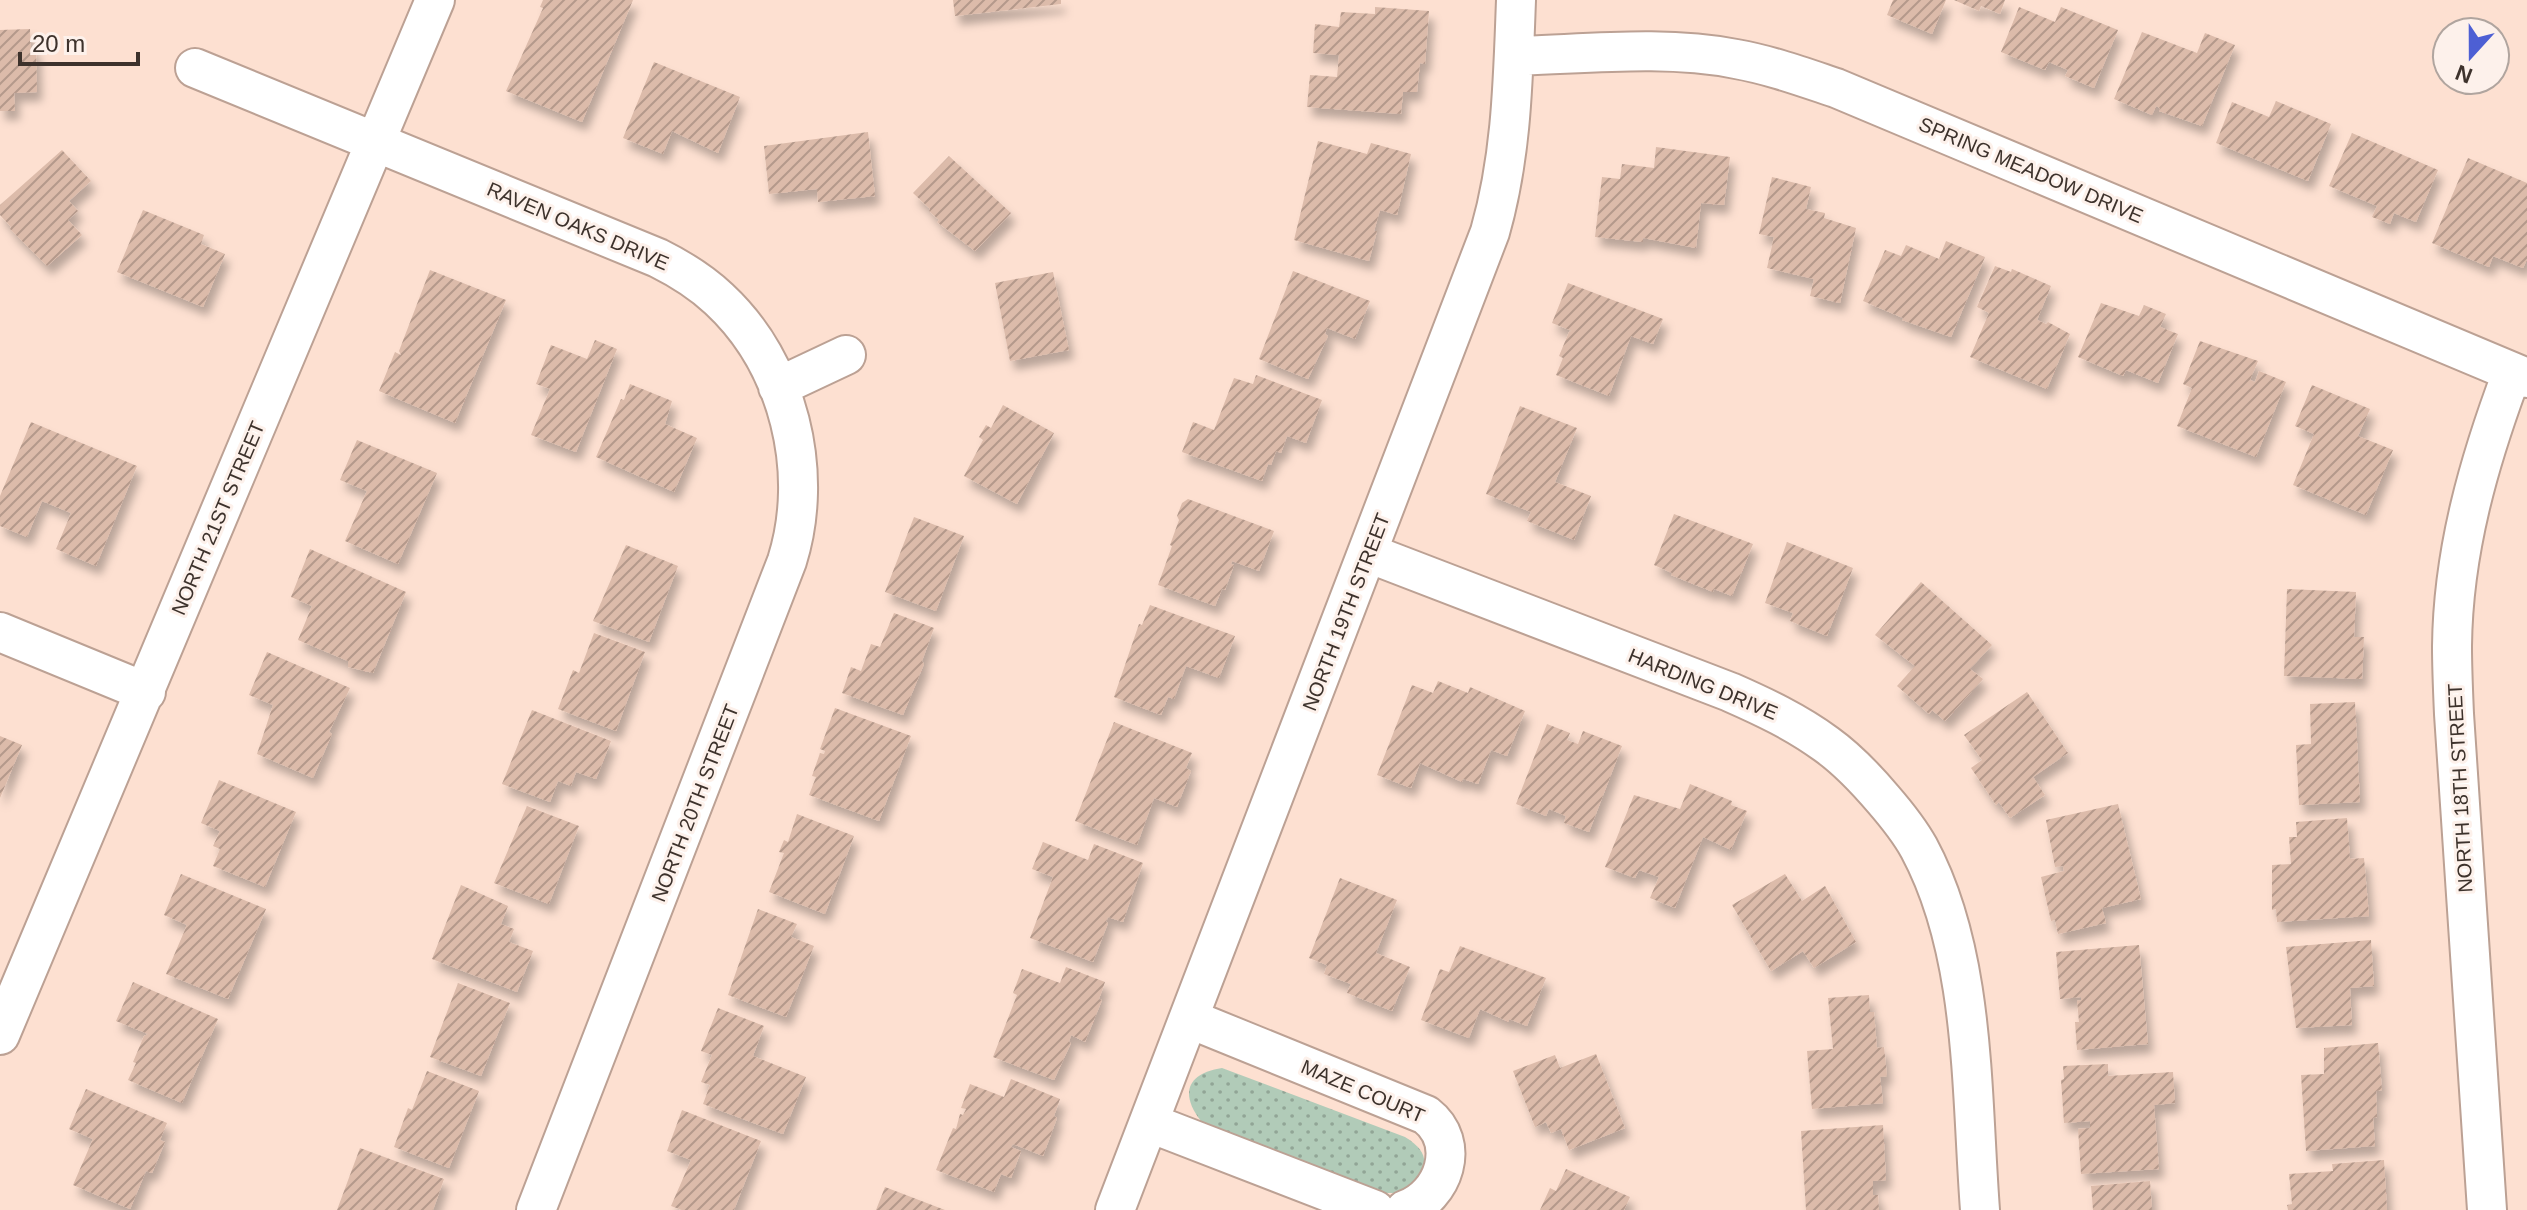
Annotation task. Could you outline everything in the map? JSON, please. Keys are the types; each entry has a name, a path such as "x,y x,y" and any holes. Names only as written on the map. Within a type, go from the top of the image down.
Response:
{"street":[{"name":"NORTH 21ST STREET","path":"0,1035 435,0"},
{"name":"NORTH 19TH STREET","path":"1115,1210 1490,232 1500,199 1510,140 1516,0"},
{"name":"SPRING MEADOW DRIVE","path":"1515,56 1689,53 1734,58 1785,70 1851,94 2520,375"},
{"name":"RAVEN OAKS DRIVE","path":"195,68 677,268 721,300 763,357 778,387"},
{"path":"778,387 846,355"},
{"name":"NORTH 18TH STREET","path":"2487,1210 2452,645 2466,520 2492,427 2520,375"},
{"name":"NORTH 20TH STREET","path":"536,1210 792,545 800,499 799,475 788,414 778,387"},
{"name":"HARDING DRIVE","path":"1368,553 1730,692 1784,716 1829,746 1869,783 1918,845 1948,921 1965,998 1980,1210"},
{"path":"0,632 146,692"},
{"name":"MAZE COURT","path":"1190,1019 1433,1120 1445,1143 1441,1178 1425,1200 1405,1210"},
{"path":"1150,1123 1375,1210"}],"green space":[{"path":"1222,1068 1405,1137 1421,1151 1424,1165 1421,1172 1403,1193 1385,1193 1201,1121 1190,1102 1190,1086 1201,1074"}],"building":[{"path":"543,0 633,0 582,122 506,91 543,8 540,7"},
{"path":"953,0 1061,0 1061,4 955,16"},
{"path":"1893,0 1946,0 1932,34 1887,15"},
{"path":"1954,0 2005,0 2000,14 1981,6 1979,11"},
{"path":"1375,7 1429,11 1425,64 1420,63 1417,92 1403,92 1401,114 1307,107 1310,75 1337,77 1339,55 1313,53 1315,24 1339,27 1341,12 1375,14"},
{"path":"2019,7 2055,22 2061,7 2118,30 2094,88 2065,76 2068,70 2049,62 2045,70 2001,52"},
{"path":"30,29 31,50 36,49 37,92 14,93 15,111 0,111 0,30"},
{"path":"2142,32 2197,53 2205,33 2235,45 2202,126 2159,111 2160,108 2156,106 2152,115 2114,99"},
{"path":"654,62 740,97 718,153 672,131 663,154 623,138"},
{"path":"2276,101 2331,124 2308,181 2216,143 2232,102 2269,117"},
{"path":"868,132 875,196 818,202 817,189 769,194 764,146"},
{"path":"2352,133 2438,170 2416,222 2394,213 2390,224 2372,217 2377,206 2329,186"},
{"path":"1318,141 1367,154 1371,143 1411,154 1397,215 1380,210 1369,261 1294,240"},
{"path":"1656,147 1730,157 1724,205 1701,203 1696,248 1643,238 1643,242 1595,237 1602,177 1620,179 1622,164 1654,168"},
{"path":"62,150 91,181 69,201 78,211 68,220 82,235 47,266 10,229 0,215 0,205"},
{"path":"949,156 1011,213 975,251 937,222 939,220 930,209 913,193"},
{"path":"2468,158 2527,183 2527,259 2523,268 2493,256 2489,267 2432,243"},
{"path":"1772,177 1811,187 1806,209 1825,213 1824,218 1856,228 1840,303 1810,296 1814,279 1767,268 1774,237 1759,234"},
{"path":"143,210 204,235 201,244 225,254 203,307 117,272"},
{"path":"1946,241 1985,257 1951,337 1902,320 1863,301 1885,250 1901,256 1906,245 1939,259"},
{"path":"1995,266 2011,272 2012,269 2051,286 2037,320 2048,322 2070,334 2047,389 1970,357 1989,313 1977,307"},
{"path":"430,270 506,300 455,423 379,391 395,352 401,355 399,351"},
{"path":"1293,271 1370,301 1355,339 1327,328 1325,334 1328,336 1308,379 1259,359"},
{"path":"1053,272 1069,350 1010,361 995,283"},
{"path":"1568,283 1663,319 1653,344 1631,336 1609,396 1556,375 1563,358 1559,356 1572,331 1552,323"},
{"path":"2101,303 2139,316 2144,305 2166,314 2160,327 2178,334 2158,383 2126,370 2123,376 2078,357"},
{"path":"595,340 617,349 576,452 531,435 550,389 536,384 551,345 587,359"},
{"path":"2200,341 2258,361 2250,380 2255,382 2259,371 2286,382 2256,457 2177,426 2192,388 2183,384"},
{"path":"1256,375 1322,400 1306,443 1287,436 1281,453 1276,451 1271,465 1268,464 1262,481 1182,452 1193,422 1214,430 1234,378 1253,384"},
{"path":"630,384 672,401 665,424 697,438 674,492 596,457"},
{"path":"2312,385 2370,409 2358,436 2393,450 2366,515 2293,485 2314,434 2295,426"},
{"path":"1003,405 1054,433 1017,504 964,476 983,440 979,437 986,425 991,428"},
{"path":"1520,406 1577,428 1555,482 1591,496 1574,540 1527,521 1531,512 1486,494"},
{"path":"31,422 137,466 96,566 56,549 71,513 59,508 42,501 27,537 0,526 0,496"},
{"path":"357,440 437,473 398,564 345,541 367,491 340,480"},
{"path":"1188,499 1274,531 1259,571 1232,561 1234,565 1225,590 1222,589 1215,606 1158,585 1172,546 1179,520 1177,516 1182,503"},
{"path":"1674,514 1753,544 1732,596 1714,589 1713,592 1654,565"},
{"path":"914,517 964,536 936,611 885,592"},
{"path":"1787,542 1853,568 1827,636 1790,621 1793,613 1765,603"},
{"path":"626,545 678,566 649,642 593,621"},
{"path":"310,549 406,592 373,673 348,667 348,661 298,640 312,606 291,597"},
{"path":"1921,582 1992,645 1970,669 1983,679 1945,721 1932,710 1929,714 1897,686 1915,666 1875,635"},
{"path":"2287,589 2356,592 2354,637 2364,637 2362,679 2284,676"},
{"path":"1150,605 1235,636 1219,678 1186,666 1174,699 1168,697 1161,715 1114,697 1139,624 1142,625"},
{"path":"894,613 934,628 922,661 924,664 903,715 842,693 851,667 861,671 871,644 880,647"},
{"path":"594,633 645,652 616,731 558,709 573,670 579,673"},
{"path":"267,652 350,688 329,732 332,734 313,778 257,754 273,705 249,695"},
{"path":"1438,681 1468,693 1470,687 1525,711 1507,756 1491,750 1478,784 1463,779 1462,782 1420,763 1411,788 1377,775 1412,685 1433,693"},
{"path":"2027,692 2068,753 2033,777 2045,795 2010,818 1999,802 1996,805 1971,768 1982,760 1964,735"},
{"path":"2355,702 2360,802 2299,805 2296,745 2311,744 2310,704"},
{"path":"835,708 911,736 879,821 809,795 820,753 824,754 825,751 820,749"},
{"path":"532,710 611,741 596,779 576,772 571,786 558,781 550,802 502,784"},
{"path":"1114,722 1192,753 1186,768 1191,771 1177,807 1154,798 1137,845 1075,821"},
{"path":"1547,724 1570,733 1567,740 1578,744 1583,731 1622,746 1589,832 1564,823 1566,816 1549,809 1546,816 1516,804"},
{"path":"0,736 22,745 0,798"},
{"path":"219,780 296,812 265,887 213,866 220,849 213,846 220,831 201,823"},
{"path":"1690,784 1732,801 1731,805 1747,811 1731,850 1703,837 1675,908 1650,898 1659,877 1639,870 1635,878 1605,867 1634,795 1680,809"},
{"path":"2118,804 2141,899 2102,908 2106,923 2058,934 2055,920 2051,921 2041,877 2064,871 2063,866 2055,867 2046,820"},
{"path":"527,806 579,826 549,904 494,883"},
{"path":"797,814 854,836 825,914 769,892 784,853 779,852 784,840 788,842"},
{"path":"2347,818 2350,859 2364,858 2369,916 2277,922 2276,909 2272,910 2272,865 2291,864 2289,837 2297,837 2296,822"},
{"path":"1043,842 1088,860 1094,844 1143,863 1123,922 1108,917 1093,962 1030,938 1053,877 1032,869"},
{"path":"181,874 266,909 228,999 166,974 187,925 164,915"},
{"path":"1785,874 1802,901 1825,886 1856,942 1814,968 1803,951 1771,971 1732,905"},
{"path":"1340,878 1397,900 1376,953 1410,967 1392,1011 1347,993 1351,984 1324,974 1327,965 1309,958"},
{"path":"461,885 508,906 501,924 514,929 509,942 533,951 517,992 432,959"},
{"path":"758,909 797,924 791,937 814,946 786,1017 728,995"},
{"path":"2371,940 2374,986 2350,988 2352,1025 2296,1028 2286,947"},
{"path":"2139,945 2148,1044 2077,1050 2075,1022 2079,1022 2077,1001 2081,997 2060,999 2056,952"},
{"path":"1460,946 1546,978 1527,1026 1480,1009 1469,1038 1421,1020 1440,969 1449,972"},
{"path":"1066,967 1105,982 1099,999 1102,1000 1085,1042 1071,1035 1071,1043 1054,1080 993,1057 1017,995 1013,993 1022,969 1060,983"},
{"path":"133,982 218,1019 182,1103 128,1080 144,1036 148,1034 116,1021"},
{"path":"458,983 510,1003 481,1076 430,1057"},
{"path":"1869,995 1870,1012 1874,1012 1877,1048 1884,1047 1887,1076 1880,1077 1883,1103 1812,1109 1807,1051 1833,1049 1828,998"},
{"path":"718,1008 764,1026 753,1056 806,1077 783,1134 703,1104 710,1085 701,1082 712,1055 701,1051"},
{"path":"2378,1043 2382,1090 2376,1091 2377,1117 2373,1118 2375,1146 2306,1151 2301,1075 2324,1074 2324,1048"},
{"path":"1596,1054 1625,1128 1569,1150 1561,1129 1551,1133 1546,1122 1535,1127 1513,1071 1555,1055 1560,1068"},
{"path":"2108,1064 2108,1076 2173,1072 2175,1103 2154,1105 2159,1169 2081,1174 2078,1129 2090,1128 2090,1121 2064,1123 2063,1066"},
{"path":"427,1071 479,1091 449,1168 394,1147 408,1108 412,1110"},
{"path":"1011,1079 1060,1099 1054,1116 1057,1118 1043,1156 1013,1144 1011,1147 1021,1151 1011,1178 1001,1174 994,1192 936,1170 953,1128 956,1129 960,1114 963,1115 966,1109 961,1108 970,1084 1004,1097"},
{"path":"86,1089 167,1123 160,1140 165,1142 152,1173 146,1171 130,1209 73,1185 93,1139 69,1129"},
{"path":"682,1110 761,1141 734,1210 682,1210 671,1206 691,1160 667,1151"},
{"path":"1883,1125 1886,1180 1873,1181 1873,1195 1878,1195 1879,1210 1806,1210 1801,1131"},
{"path":"360,1148 444,1179 433,1210 337,1210"},
{"path":"2384,1160 2387,1210 2288,1210 2287,1205 2292,1204 2289,1174 2333,1171 2332,1164"},
{"path":"1566,1169 1630,1197 1624,1210 1540,1210 1550,1188 1556,1191"},
{"path":"2150,1181 2152,1210 2093,1210 2091,1186"},
{"path":"885,1187 945,1210 876,1210"}]}
